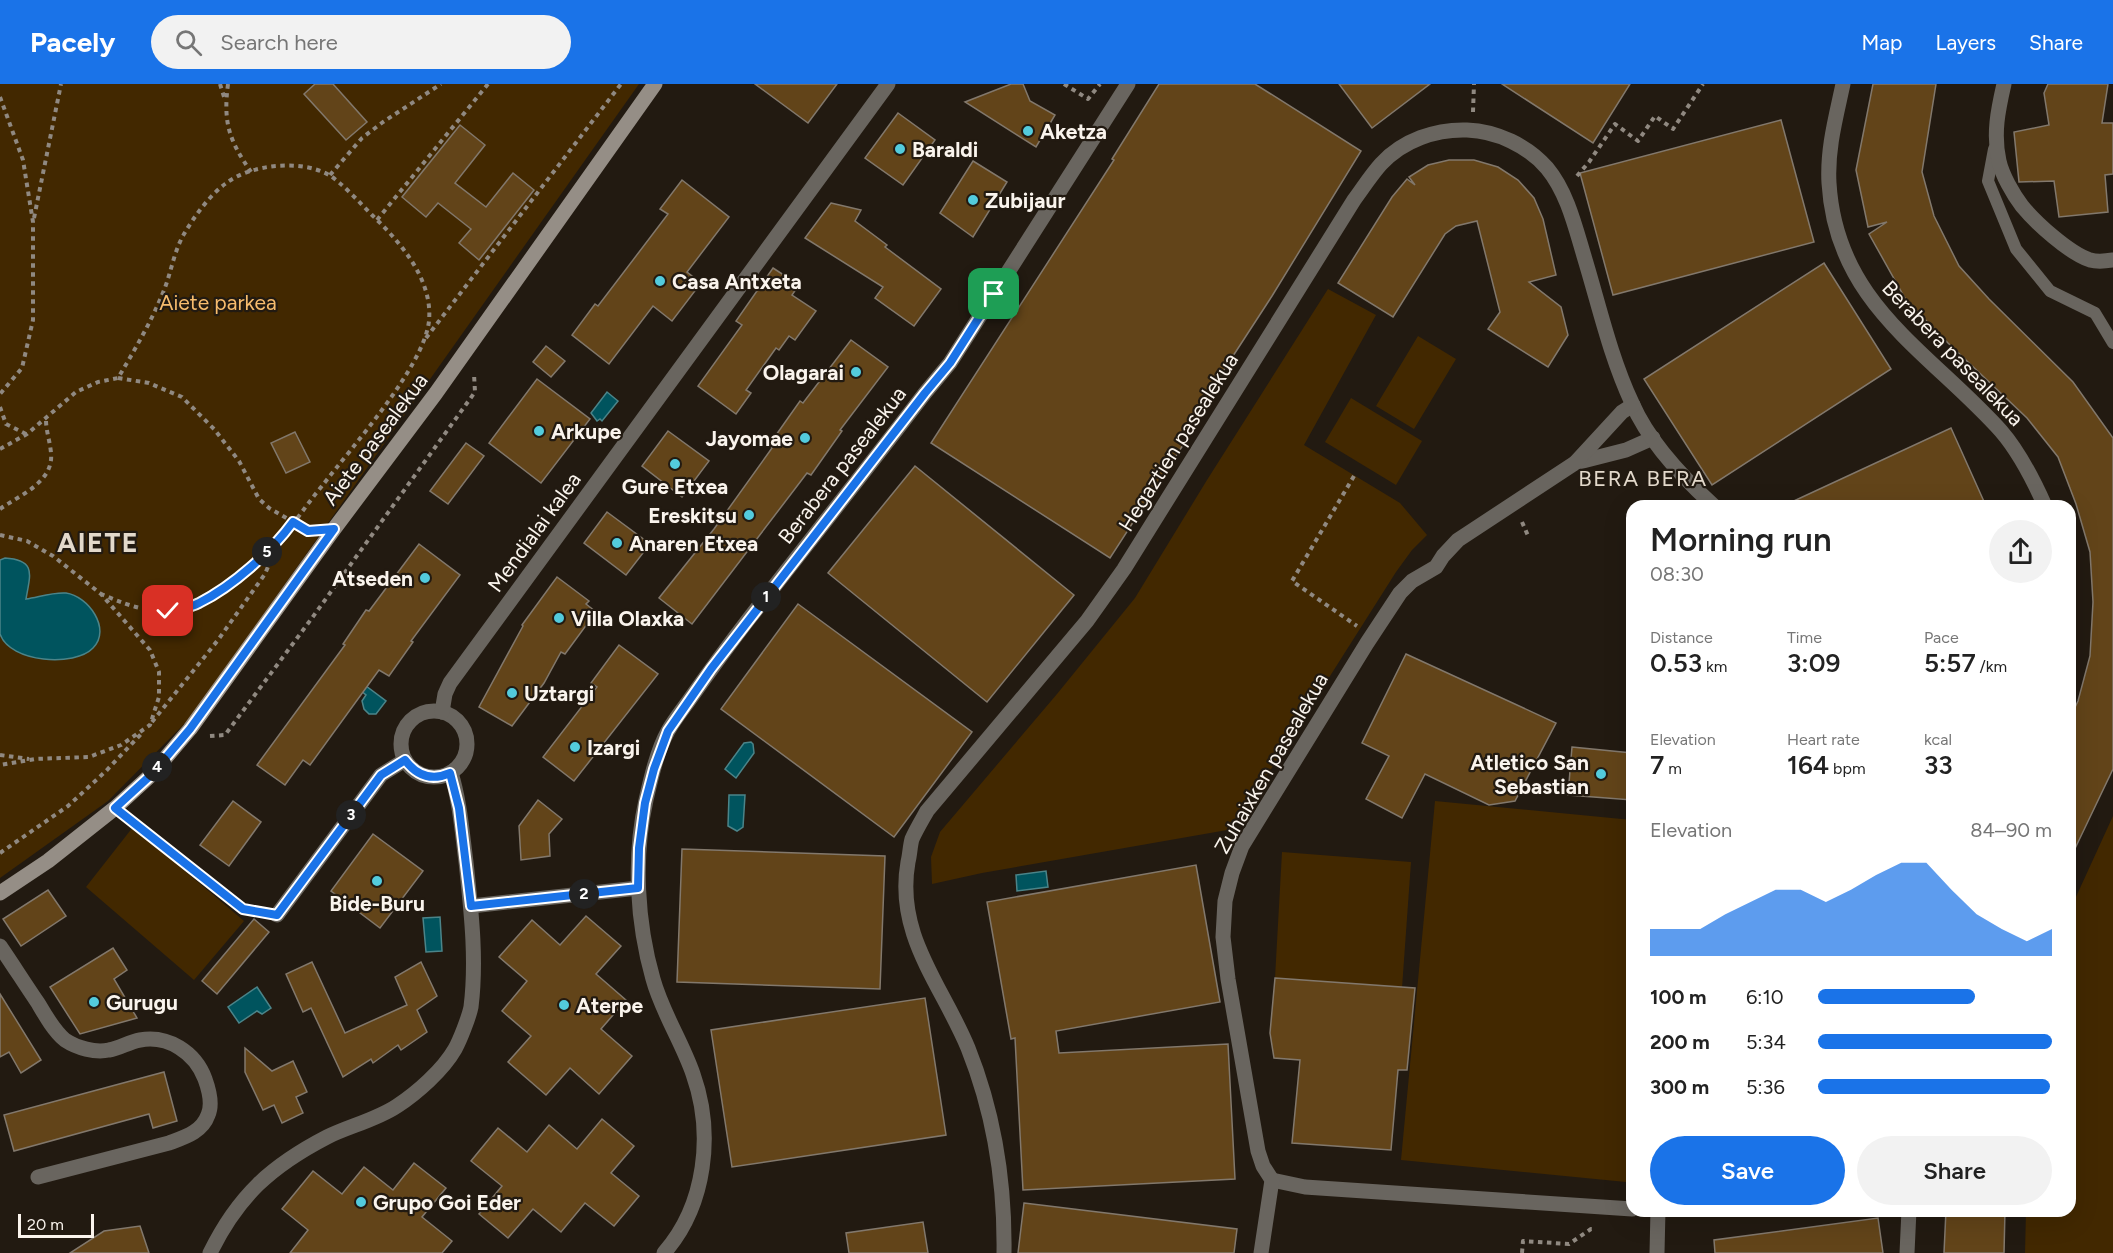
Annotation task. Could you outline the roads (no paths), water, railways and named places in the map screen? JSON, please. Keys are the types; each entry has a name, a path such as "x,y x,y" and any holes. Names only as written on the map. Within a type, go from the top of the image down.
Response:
{"street":[{"name":"Aiete pasealekua","path":"0,893 48,861 115,808 151,775 190,729 334,529 436,393 655,84"},
{"name":"Mendialai kalea","path":"442,712 445,694 450,683 886,87 900,84"},
{"name":"Berabera pasealekua","path":"664,1253 677,1238 693,1207 703,1168 703,1120 694,1075 653,980 638,888 639,848 645,803 668,731 718,660 950,363 1128,84"},
{"name":"Berabera pasealekua","path":"1843,84 1829,156 1829,183 1839,237 1849,262 1861,286 1895,328 2002,433 2019,456 2042,500"},
{"path":"2004,84 1996,123 1996,142 2000,164 2022,206 2049,232 2075,252 2091,260 2113,260"},
{"name":"Hegaztien pasealekua","path":"1004,1253 1004,1209 996,1146 984,1094 968,1047 923,961 909,923 904,882 912,840 927,811 1087,621 1124,569 1354,200 1381,163 1406,144 1432,133 1473,130 1505,139 1530,151 1548,169 1562,192 1575,224 1613,355 1633,405 1653,438 1681,474 1708,500"},
{"name":"Zuhaixken pasealekua","path":"1272,1180 1263,1167 1258,1151 1228,979 1223,937 1225,901 1242,846 1400,593 1412,581 1436,567 1443,555 1458,540 1575,463 1622,412 1633,405"},
{"name":"Zuhaixken pasealekua","path":"1575,463 1626,450 1653,438"},
{"path":"442,712 452,716 460,724 465,734 464,756 459,766 450,773 434,777 425,776 417,773 405,760 401,750 401,739 404,728 420,713 442,712"},
{"path":"277,915 381,775 405,760"},
{"path":"210,1253 244,1197 272,1170 327,1137 396,1107 429,1080 455,1049 471,1009 473,957 471,906 459,808 450,773"},
{"path":"471,906 638,888"},
{"path":"0,946 49,1021 65,1040 84,1049 109,1051 126,1043 142,1040 170,1042 190,1055 202,1071 208,1089 210,1110 205,1124 189,1136 38,1178"},
{"path":"1261,1253 1272,1180 1305,1187 1626,1209"},
{"path":"1657,1217 1657,1253"},
{"path":"1907,1253 1909,1217"}],"lane":[{"path":"1996,142 1988,181 2016,249 2050,291 2095,313 2113,343"}],"water":[{"path":"607,392 618,401 602,421 600,419 597,421 591,413"},
{"path":"15,559 27,566 30,576 26,599 66,593 74,595 89,607 99,623 100,632 93,648 84,654 58,660 29,656 6,644 0,634 0,560"},
{"path":"354,677 386,701 376,714 369,714 364,709 362,701 366,695 350,682"},
{"path":"751,742 754,753 736,778 725,769 744,743"},
{"path":"729,795 745,795 743,827 737,831 728,826"},
{"path":"1046,871 1048,887 1017,891 1016,875"},
{"path":"440,917 442,951 426,952 423,918"},
{"path":"257,987 271,1008 262,1014 257,1011 239,1023 228,1007"}],"place":[{"name":"Aketza","path":"1028,131"},
{"name":"Baraldi","path":"900,149"},
{"name":"Zubijaur","path":"973,200"},
{"name":"Casa Antxeta","path":"660,281"},
{"name":"Olagarai","path":"856,372"},
{"name":"Arkupe","path":"539,431"},
{"name":"Jayomae","path":"805,438"},
{"name":"Gure Etxea","path":"675,464"},
{"name":"Ereskitsu","path":"749,515"},
{"name":"Anaren Etxea","path":"617,543"},
{"name":"Atseden","path":"425,578"},
{"name":"Villa Olaxka","path":"559,618"},
{"name":"Uztargi","path":"512,693"},
{"name":"Izargi","path":"575,747"},
{"name":"Atletico San Sebastian","path":"1601,774"},
{"name":"Bide-Buru","path":"377,881"},
{"name":"Gurugu","path":"94,1002"},
{"name":"Aterpe","path":"564,1005"},
{"name":"Grupo Goi Eder","path":"361,1202"}],"district":[{"name":"BERA BERA","path":"1643,478"},
{"name":"AIETE","path":"98,542"}],"park label":[{"name":"Aiete parkea","path":"218,302"}]}
